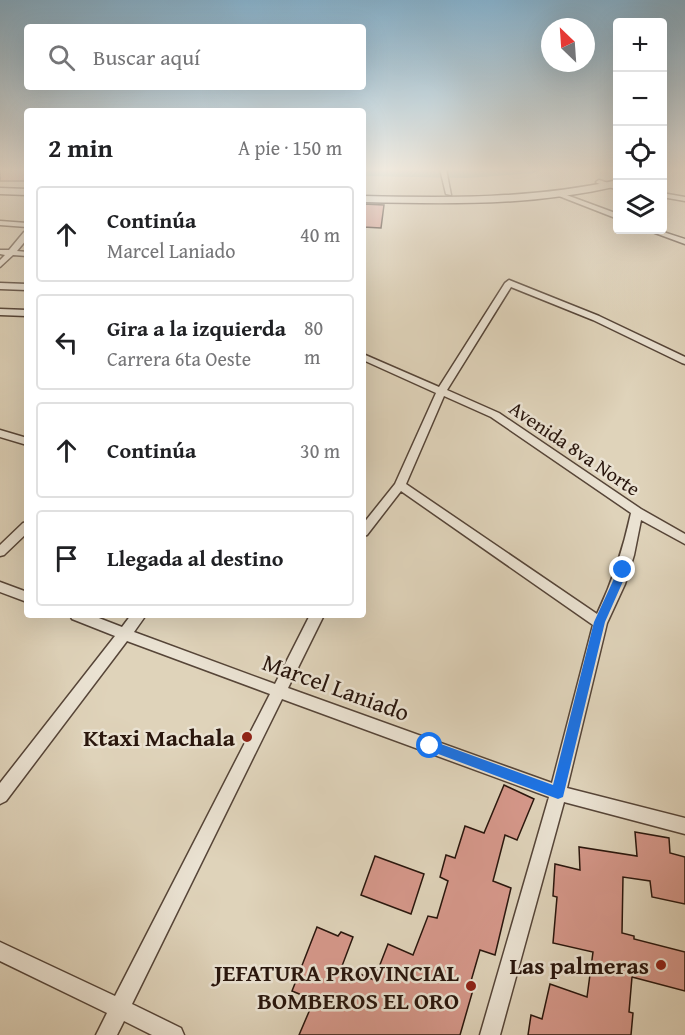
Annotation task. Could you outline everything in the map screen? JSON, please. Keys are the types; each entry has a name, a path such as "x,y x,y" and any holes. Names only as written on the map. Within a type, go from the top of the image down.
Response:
{"street":[{"path":"0,223 24,225"},
{"path":"662,234 685,242"},
{"path":"0,265 24,237"},
{"path":"0,252 24,254"},
{"path":"366,528 399,485 441,392 509,283 596,318 685,361"},
{"path":"0,286 24,287"},
{"path":"0,312 24,313"},
{"name":"Avenida 8va Norte","path":"366,358 495,415 637,512 685,540"},
{"path":"0,433 24,441"},
{"path":"399,485 600,622"},
{"path":"490,1035 558,793 600,622 618,584 628,555 637,512"},
{"path":"0,552 24,529"},
{"path":"0,587 24,596"},
{"name":"Marcel Laniado","path":"85,618 125,632 162,649 558,793 685,826"},
{"path":"0,796 137,618"},
{"path":"106,1035 316,618"},
{"path":"0,951 174,1035"}],"building":[{"path":"366,217 382,217 381,228 366,227"},
{"path":"504,785 534,799 517,840 505,835 493,881 511,888 495,955 480,950 471,981 475,983 460,1035 299,1035 314,1000 292,991 317,927 338,936 341,932 353,937 342,966 374,980 388,944 413,955 428,916 437,918 448,881 440,877 446,855 455,858 465,826 484,833"},
{"path":"635,832 669,838 670,853 685,857 685,904 652,897 650,881 623,877 622,933 634,936 634,939 685,952 685,991 632,977 629,1012 633,1013 631,1035 528,1035 531,1015 542,1019 550,984 587,997 593,952 553,943 557,897 553,896 555,864 580,870 579,847 637,856"},
{"path":"375,856 424,874 411,914 361,895"}],"place":[{"name":"Ktaxi Machala","path":"247,737"},
{"name":"Las palmeras","path":"661,965"},
{"name":"JEFATURA PROVINCIAL BOMBEROS EL ORO","path":"471,986"}],"route":[{"path":"430,746 558,793 600,622 623,570"}]}
